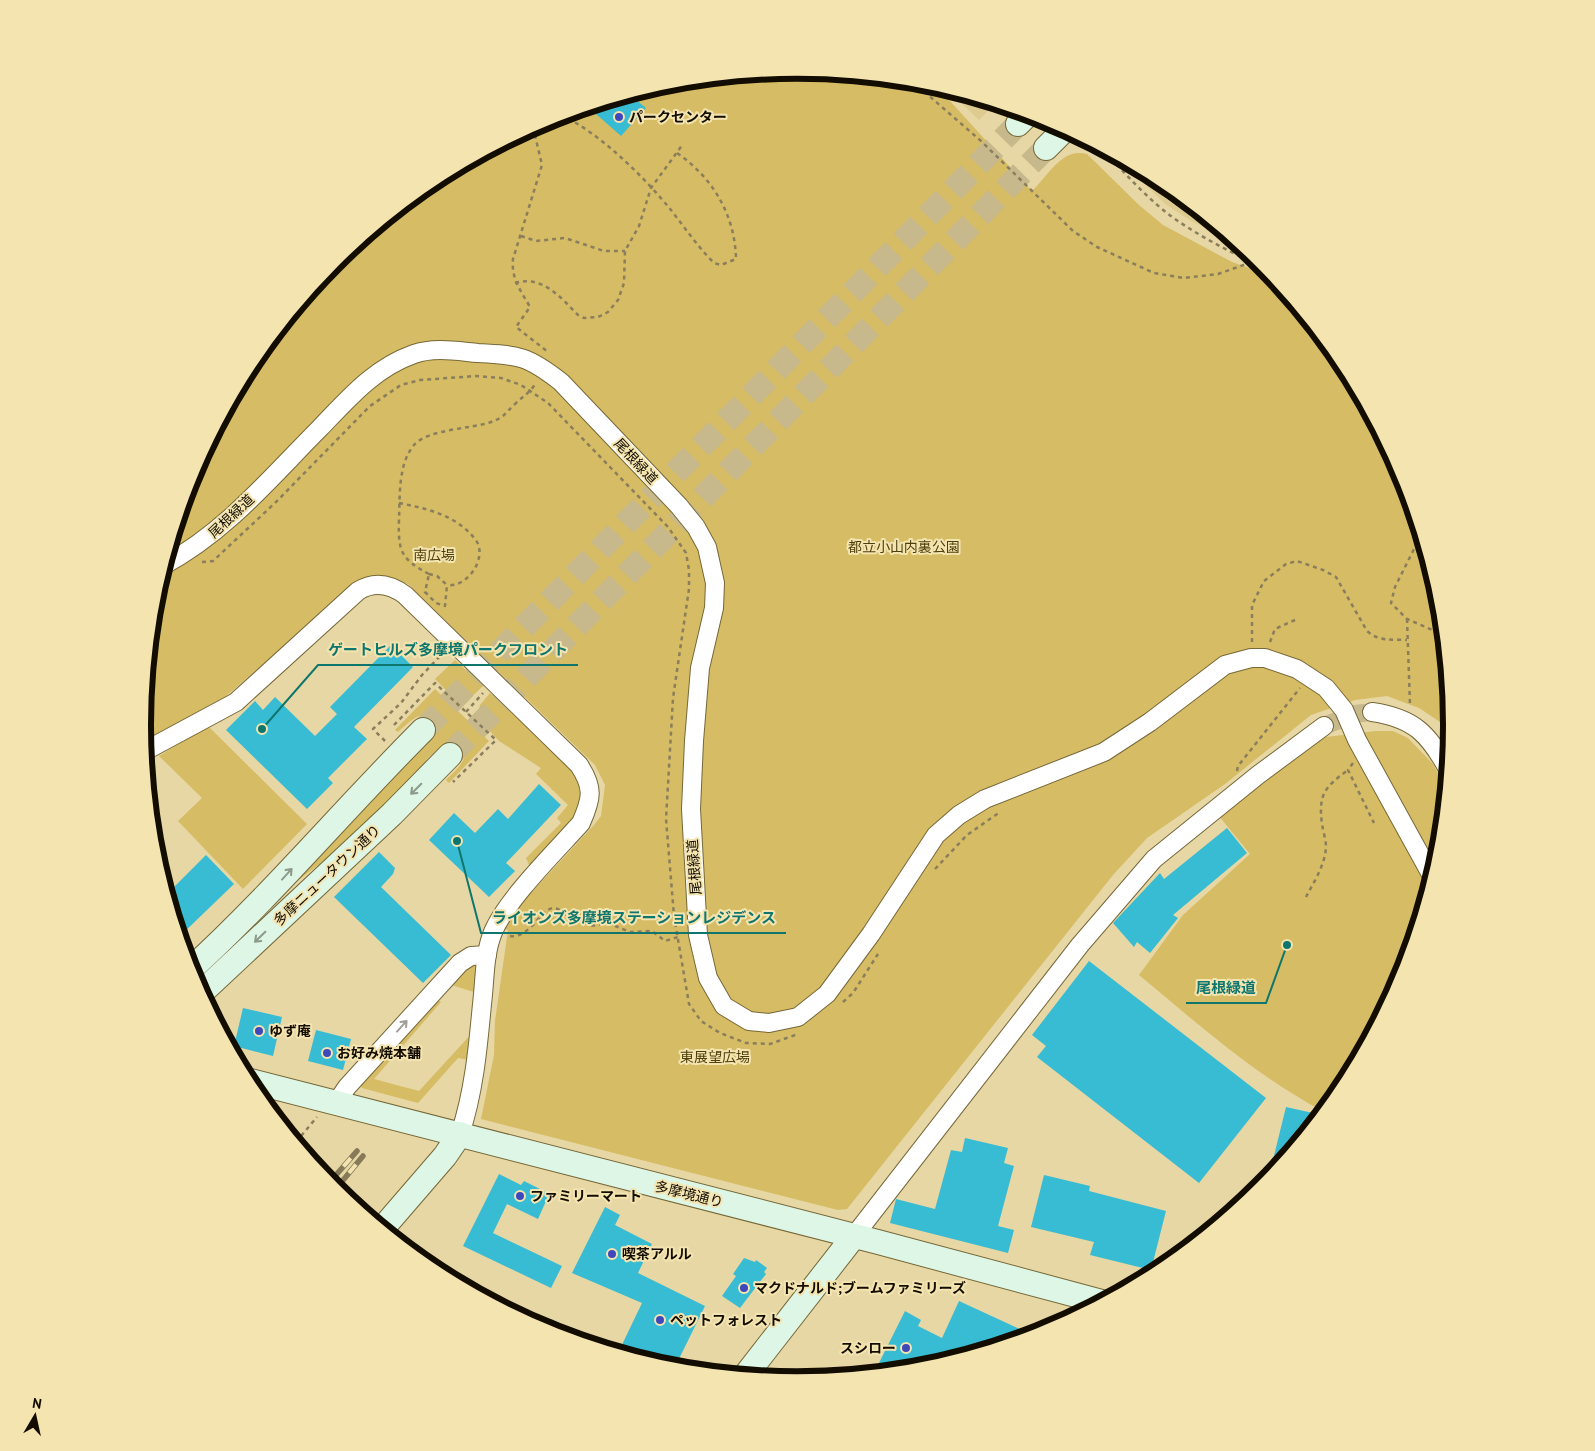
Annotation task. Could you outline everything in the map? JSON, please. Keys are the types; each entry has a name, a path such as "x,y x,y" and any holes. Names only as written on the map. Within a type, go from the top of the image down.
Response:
{"street":[{"path":"1046,148 1060,134"},
{"name":"尾根緑道","path":"172,561 191,550 229,520 366,382 394,362 435,350 523,357 548,371 561,382 679,506 696,527 707,547 715,583 714,608 700,668 691,809 698,935 708,978 724,1006 749,1021 769,1023 798,1017 827,994 871,934 936,835 959,815 985,799 1104,752 1150,722 1225,666 1258,658"},
{"path":"152,747 236,702 365,587 382,585 396,589 454,642 579,765 587,778 591,790 588,806 581,822 503,914 493,934 487,955 477,1056 466,1118 460,1134 445,1156 386,1224"},
{"path":"1258,658 1309,676 1326,688 1344,710 1357,740 1428,869"},
{"path":"1372,712 1387,714 1410,723 1421,730 1434,744 1443,762"},
{"path":"748,1370 1080,945 1154,859 1258,775 1324,726"},
{"name":"多摩ニュータウン通り","path":"196,964 278,884 363,790 422,730"},
{"name":"多摩ニュータウン通り","path":"206,988 392,814 450,755"},
{"path":"327,1109 460,963 471,956 487,955"},
{"name":"多摩境通り","path":"260,1085 327,1109 460,1134 1095,1300"}],"path":[{"path":"923,91 981,141 1073,231 1097,247 1154,273 1184,278 1218,274 1250,263"},
{"path":"571,120 608,147 650,188 714,263 721,265 736,259 736,247 727,212 713,187 694,165 677,152"},
{"path":"399,503 434,510 466,529 477,540 479,555 473,572 463,582 454,586 447,585 436,576 428,574 410,564 403,554 398,536 399,503 402,468 415,444 429,436 491,422 508,414 514,404 526,397 559,359 516,327 530,307 516,283 512,270 513,259 542,165 535,135"},
{"path":"516,283 525,280 545,285 578,315 584,318 598,317 614,307 623,292 625,251 639,226 650,188 683,144"},
{"path":"1113,161 1141,190 1175,219 1244,257"},
{"path":"521,236 536,241 565,238 604,251 625,251"},
{"path":"172,562 213,561 276,502 370,406 402,385 420,380 476,376 501,378 521,384 548,403 668,527 686,553 690,570 683,637 673,698 666,819 678,937 665,940 652,931 630,932 613,925 604,924 589,926 577,918 567,916 559,909 552,908 546,910 533,927 517,937"},
{"path":"1418,544 1392,596 1391,603 1407,620 1438,632"},
{"path":"1258,658 1252,604 1264,581 1286,564 1297,561 1323,570 1336,577 1367,632 1372,636 1378,640 1407,640"},
{"path":"428,574 425,592 436,603 446,606 447,585"},
{"path":"1258,658 1275,629 1295,620"},
{"path":"1407,620 1410,723"},
{"path":"390,745 373,729 401,703 422,675 454,642"},
{"path":"1236,772 1238,766 1309,676"},
{"path":"394,726 435,683 496,740 453,782"},
{"path":"466,712 486,690"},
{"path":"1306,897 1320,871 1326,847 1322,823 1321,797 1329,784 1348,770 1356,757 1357,740"},
{"path":"1348,770 1374,823"},
{"path":"300,1138 327,1109"}],"shaded area":[{"path":"957,99 990,109 979,120"},
{"path":"1135,174 1191,212 1215,232 1193,222 1165,204"}],"green space":[{"name":"都立小山内裏公園","path":"798,79 882,84 943,96 1032,191 1056,164 1063,159 1078,153 1087,154 1139,205 1163,225 1232,262 1258,271 1311,332 1335,366 1358,402 1378,439 1395,478 1410,518 1432,599 1443,683 1444,725 1419,708 1387,696 1355,700 1311,715 1225,784 1147,838 1113,875 847,1209 838,1210 481,1119 494,1055 495,1021 508,930 503,929 514,911 601,816 605,785 595,765 408,584 380,576 369,578 339,599 225,697 151,737 152,683 156,641 163,599 185,518 217,439 237,402 284,332 311,299 371,239 404,212 474,165 511,145 590,113 671,91 755,80"},
{"path":"455,660 483,686 469,698 463,700 453,696 435,679"},
{"path":"435,689 489,741 449,783 446,780 461,764 466,749 464,743 454,742 448,743 439,749 426,760 429,763 343,846 292,885 429,738 436,727 437,720 432,713 417,717 398,732 395,730"},
{"path":"490,693 565,758 575,771 584,790 576,818 531,869 526,858 561,823 557,818 568,805 536,774 541,768 499,741 477,717 480,705"},
{"path":"208,726 307,824 243,889 178,821 202,798 159,756"},
{"path":"1376,731 1393,731 1408,738 1433,764 1442,780 1432,852 1410,933 1395,973 1378,1012 1358,1049 1318,1109 1251,1066 1139,975 1183,915 1250,854 1218,815 1298,753 1326,737"},
{"path":"473,964 478,967 477,993 448,984"},
{"path":"435,998 441,1002 374,1079 419,1091 474,1031 469,1060 458,1058 418,1103 362,1088 360,1084"}],"building":[{"name":"パークセンター","path":"636,100 646,108 621,136 594,112"},
{"path":"391,645 413,667 354,727 367,739 328,778 333,783 307,809 226,730 255,701 263,710 275,697 315,736 337,714 330,707"},
{"path":"539,784 561,805 506,863 515,871 489,897 429,840 454,813 475,833 498,809 508,819"},
{"path":"1227,828 1247,853 1173,915 1178,918 1150,953 1137,942 1134,947 1113,923 1160,873 1164,879"},
{"path":"379,852 395,868 393,874 381,887 451,955 423,983 334,897"},
{"path":"206,855 234,884 185,932 172,889"},
{"path":"1089,961 1266,1098 1199,1183 1037,1057 1046,1046 1032,1035"},
{"path":"243,1008 282,1017 273,1056 236,1046 234,1044"},
{"path":"316,1030 351,1039 343,1070 308,1061"},
{"path":"1286,1107 1315,1113 1284,1152 1272,1165"},
{"path":"965,1138 1008,1148 1004,1163 1014,1166 998,1226 1014,1230 1008,1253 890,1223 896,1199 935,1209 951,1150 962,1152"},
{"path":"499,1174 521,1185 524,1181 546,1192 547,1199 538,1219 507,1204 493,1233 562,1266 551,1288 463,1246"},
{"path":"1044,1175 1090,1186 1089,1191 1166,1211 1152,1266 1147,1269 1090,1255 1094,1242 1031,1227"},
{"path":"605,1207 620,1215 615,1225 652,1244 638,1273 705,1306 678,1361 621,1347 642,1303 572,1273"},
{"path":"744,1258 755,1262 756,1260 767,1268 764,1272 766,1274 740,1308 722,1296 736,1276 733,1274"},
{"path":"959,1301 1024,1331 965,1350 924,1360 882,1367 878,1365 905,1311 921,1320 918,1326 942,1338"},
{"path":"551,1319 587,1337 550,1323"}],"tunnel":[{"path":"423,730 1018,124"},
{"path":"450,755 1046,148"},
{"path":"1324,726 1354,714 1372,712"}],"railway":[{"path":"334,1177 357,1151"},
{"path":"340,1183 363,1156"}],"place":[{"name":"パークセンター","path":"619,117"},
{"name":"ゲートヒルズ多摩境パークフロント","path":"262,729"},
{"name":"ライオンズ多摩境ステーションレジデンス","path":"457,841"},
{"name":"尾根緑道","path":"1287,945"},
{"name":"ゆず庵","path":"259,1031"},
{"name":"お好み焼本舗","path":"327,1053"},
{"name":"ファミリーマート","path":"520,1196"},
{"name":"喫茶アルル","path":"612,1254"},
{"name":"マクドナルド;ブームファミリーズ","path":"744,1288"},
{"name":"ペットフォレスト","path":"660,1320"},
{"name":"スシロー","path":"906,1348"}],"park label":[{"name":"南広場","path":"434,555"},
{"name":"東展望広場","path":"715,1057"}]}
